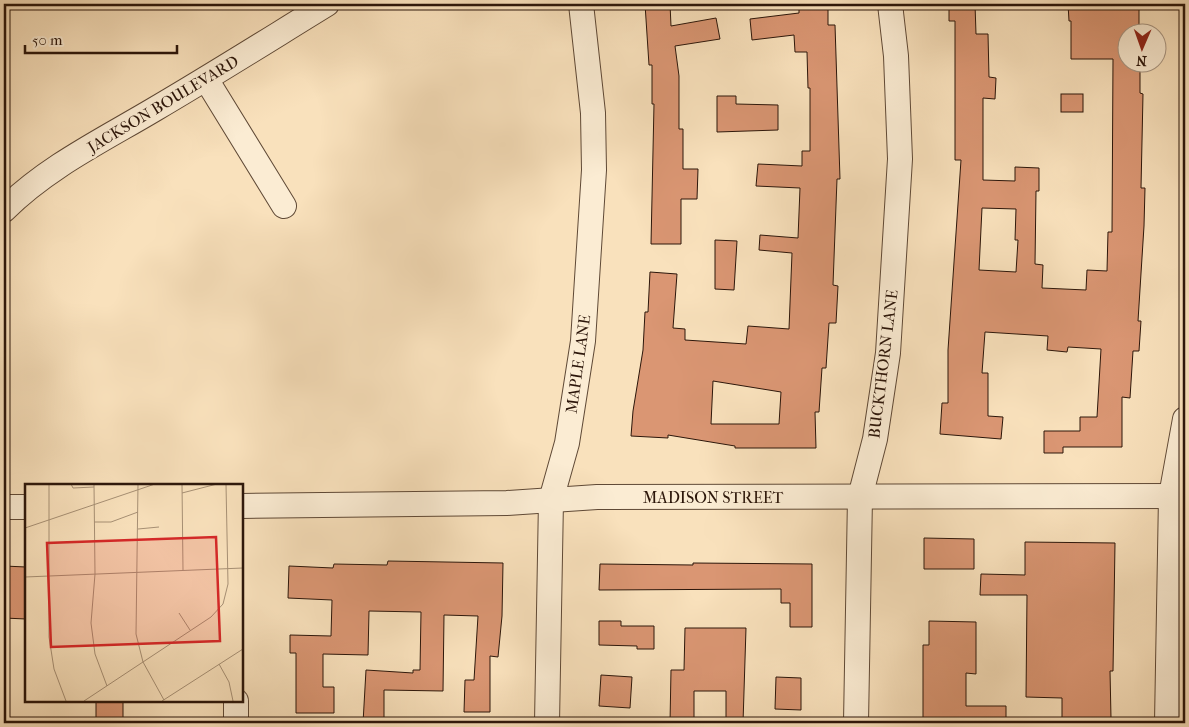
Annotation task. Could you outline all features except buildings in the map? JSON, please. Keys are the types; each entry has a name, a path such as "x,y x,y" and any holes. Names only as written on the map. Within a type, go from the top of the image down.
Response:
{"street":[{"name":"JACKSON BOULEVARD","path":"4,210 22,192 58,166 206,79 327,4"},
{"name":"MAPLE LANE","path":"547,723 551,500 567,443 581,350 594,170 593,114 581,4"},
{"name":"BUCKTHORN LANE","path":"856,723 860,497 882,404 892,297 900,158 896,56 890,4"},
{"path":"206,79 284,206"},
{"path":"1167,723 1178,496 1185,419"},
{"name":"MADISON STREET","path":"242,506 506,503 597,497 1178,496"},
{"path":"4,507 25,507"},
{"path":"236,702 236,723"}]}
